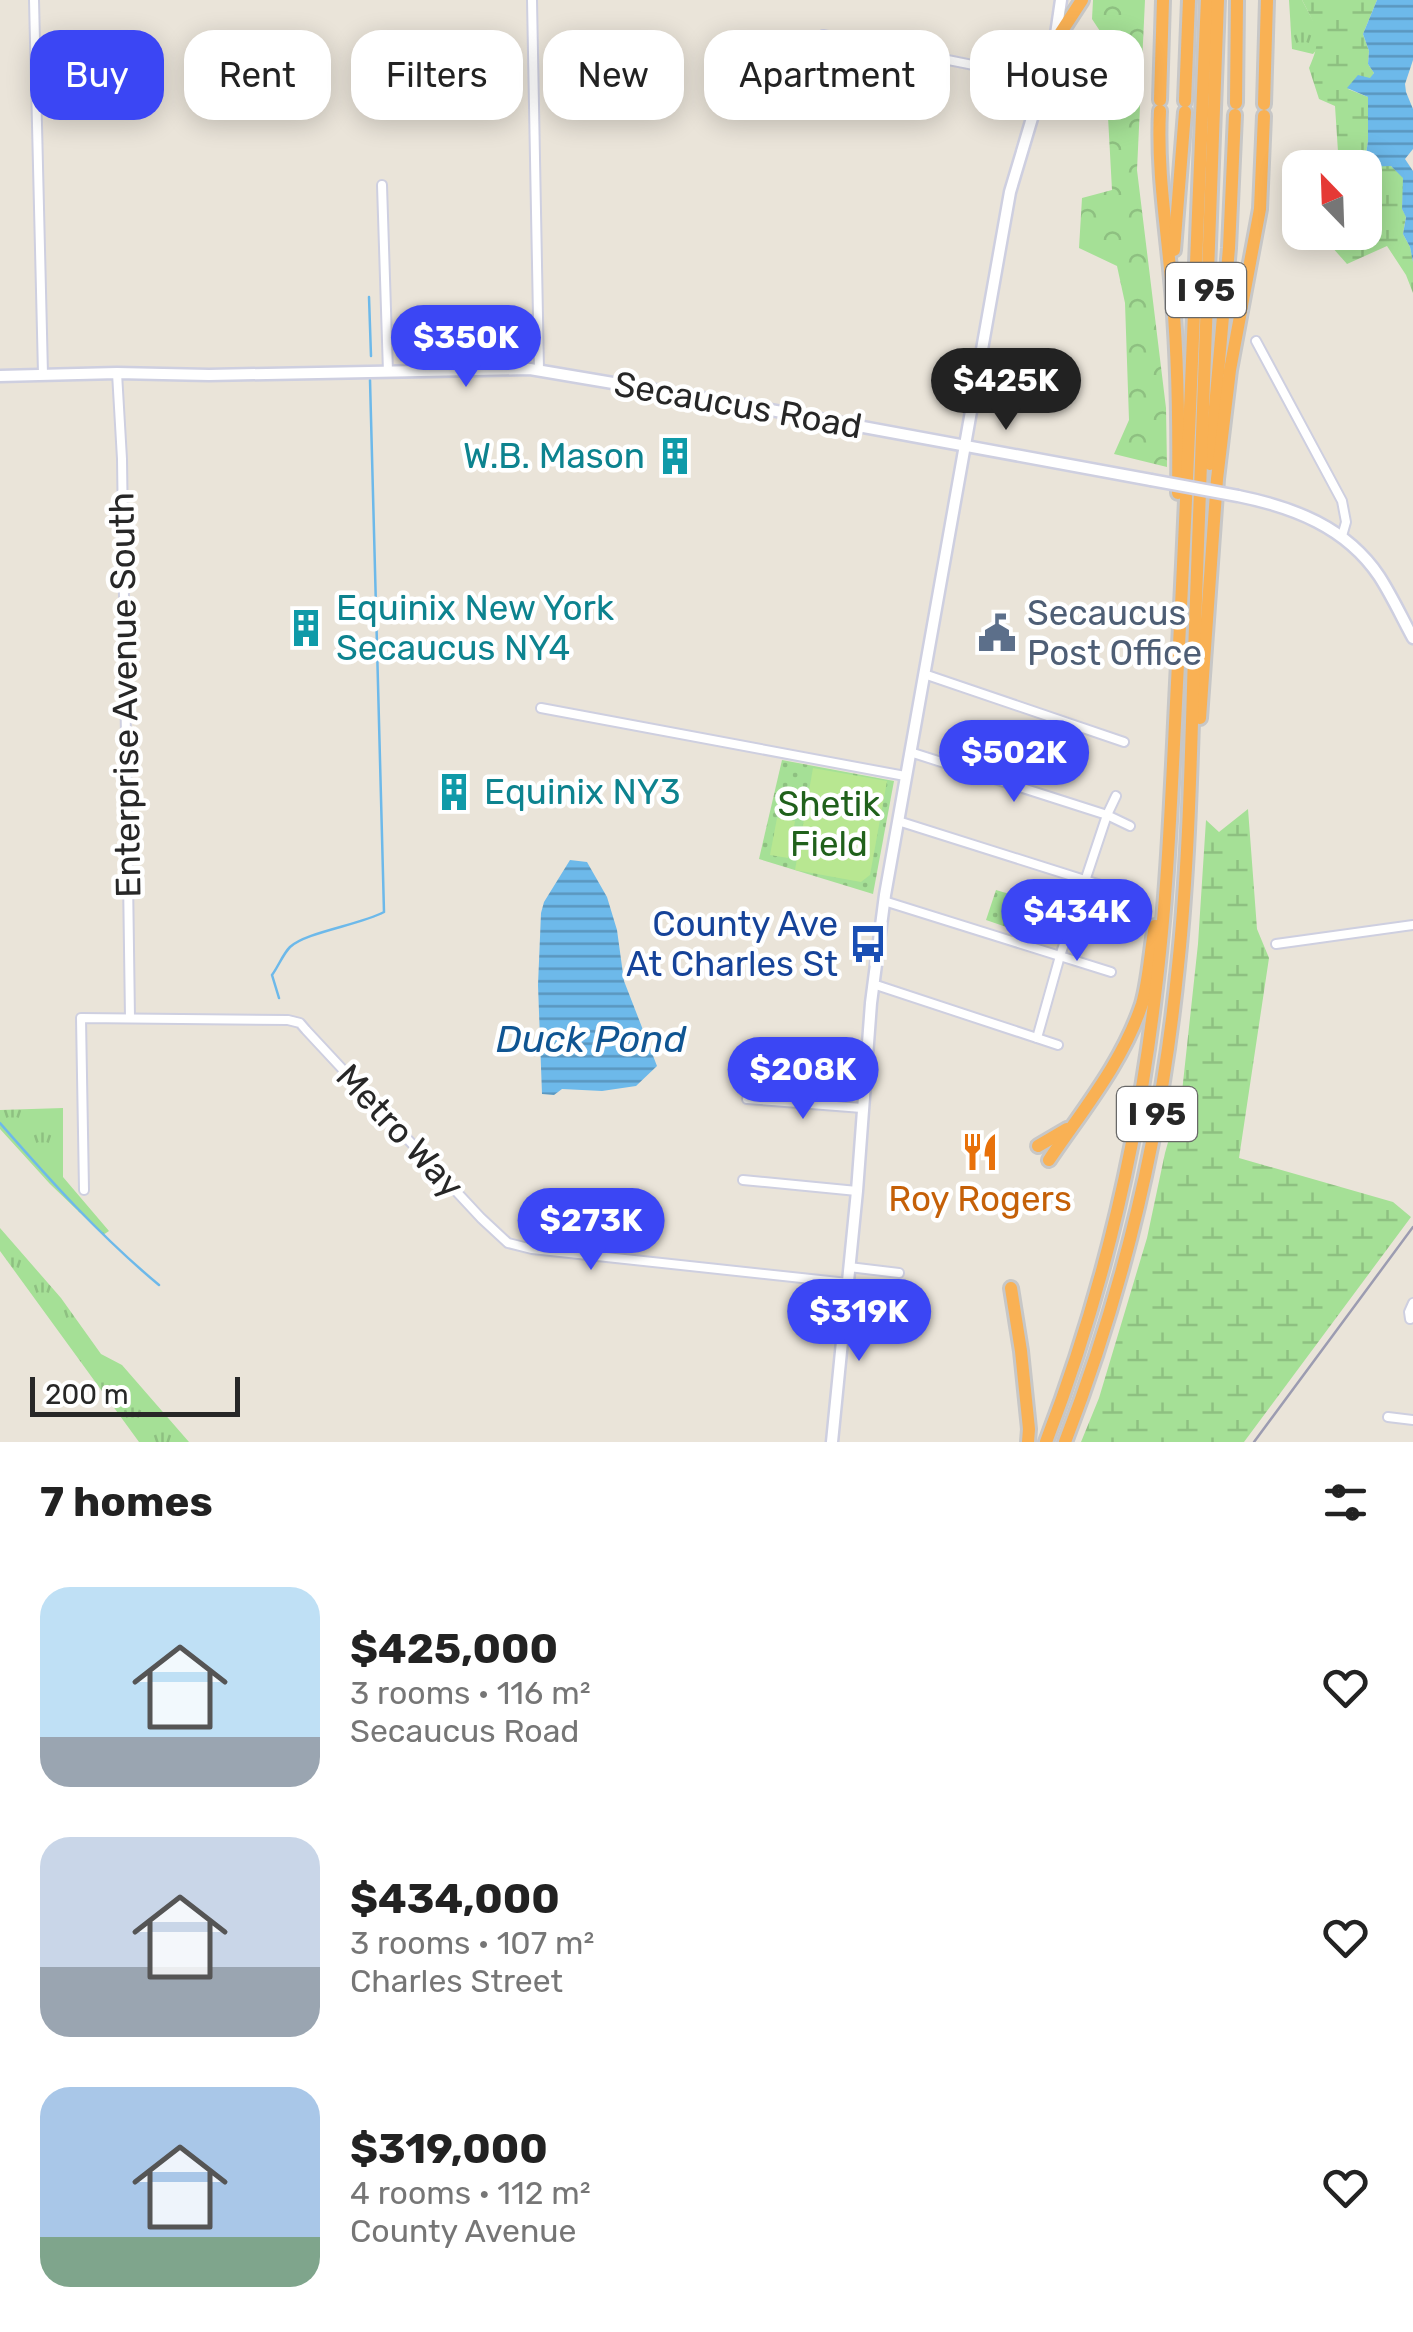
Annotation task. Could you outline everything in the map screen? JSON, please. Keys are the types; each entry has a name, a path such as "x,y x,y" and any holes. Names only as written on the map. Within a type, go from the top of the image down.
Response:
{"highway":[{"path":"1062,30 1082,0"},
{"path":"1160,0 1158,154 1171,277 1178,386 1178,498 1184,545"},
{"path":"1171,277 1190,0"},
{"name":"I 95","path":"1046,1442 1104,1264 1123,1186 1154,1010 1167,865 1184,545 1206,0"},
{"name":"I 95","path":"1065,1442 1114,1295 1135,1216 1158,1105 1180,946 1218,0"},
{"path":"1197,580 1205,539 1229,248 1237,0"},
{"path":"1189,774 1199,722 1226,402 1260,209 1267,0"},
{"path":"1049,1160 1120,1054 1138,1014 1167,865"},
{"path":"1038,1146 1073,1124"},
{"path":"1011,1288 1028,1442"}],"main road":[{"path":"1056,30 1061,0"},
{"path":"832,1442 884,900 1010,192 1031,120"},
{"name":"Secaucus Road","path":"0,376 209,376 530,368 1238,496 1293,510 1342,536 1378,575 1413,638"}],"street":[{"path":"34,0 42,374"},
{"path":"532,0 539,370"},
{"path":"382,185 388,372"},
{"path":"1256,342 1342,501 1346,522 1342,536"},
{"name":"Enterprise Avenue South","path":"117,373 122,459 130,1018"},
{"path":"924,674 1124,742"},
{"path":"541,708 905,776"},
{"path":"910,752 1107,815 1130,826"},
{"path":"1037,1038 1060,956 1116,796"},
{"path":"898,821 1129,894"},
{"path":"884,900 1111,972"},
{"path":"1276,944 1413,925"},
{"path":"873,984 1058,1044"},
{"name":"Metro Way","path":"84,1190 81,1018 288,1020 300,1024 508,1243 532,1249 848,1283"},
{"path":"747,1099 862,1108"},
{"path":"743,1180 856,1191"},
{"path":"849,1268 899,1274"},
{"path":"1410,1319 1413,1303"},
{"path":"1388,1417 1413,1420"}],"green space":[{"path":"1093,0 1145,0 1144,30 1099,30 1092,19"},
{"path":"1289,0 1302,0 1317,28 1318,48 1313,54 1292,49"},
{"path":"1302,0 1377,0 1363,34 1369,51 1368,64 1374,73 1348,89 1368,97 1367,150 1338,150 1335,106 1319,99 1309,68 1316,49 1311,18"},
{"path":"1108,120 1139,120 1137,170 1166,408 1167,467 1114,454 1129,420 1125,303 1117,266 1079,248 1082,198 1112,190"},
{"path":"1382,166 1391,166 1404,178 1403,234 1413,262 1413,293 1387,246 1382,248"},
{"path":"1335,250 1378,250 1347,264"},
{"name":"Shetik Field","path":"782,760 894,781 873,894 759,859"},
{"name":"Shetik Field","path":"813,768 887,781 870,875 861,882 795,870"},
{"path":"1248,809 1257,929 1269,958 1239,1158 1393,1202 1411,1217 1244,1442 1081,1442 1099,1398 1147,1238 1182,1092 1206,820 1219,832"},
{"path":"777,818 795,821 788,858 770,855"},
{"path":"996,890 1026,899 1015,930 986,920"},
{"path":"63,1108 63,1177 109,1231 103,1235 0,1129 0,1110"},
{"path":"0,1228 61,1298 101,1354 122,1365 189,1442 139,1442 0,1251"}],"water":[{"path":"1377,0 1413,0 1413,60 1405,84 1413,109 1413,149 1405,159 1413,171 1413,262 1403,234 1403,178 1391,166 1382,166 1382,150 1367,150 1368,97 1347,88 1358,75 1370,78 1374,73 1368,64 1369,51 1363,34"},
{"name":"Duck Pond","path":"570,860 587,862 607,897 617,930 624,981 657,1066 636,1086 602,1091 562,1089 554,1095 542,1094 538,985 541,913"}],"waterway":[{"path":"369,297 371,356"},
{"path":"279,998 272,975 290,947 308,937 384,912 370,380"},
{"path":"0,1123 96,1227 159,1285"}],"railway":[{"path":"1254,1442 1413,1227"}],"place":[{"name":"W.B. Mason","path":"675,456"},
{"name":"Equinix New York Secaucus NY4","path":"306,628"},
{"name":"Secaucus Post Office","path":"997,633"},
{"name":"Equinix NY3","path":"454,792"},
{"name":"County Ave At Charles St","path":"868,944"},
{"name":"Roy Rogers","path":"980,1152"}]}
